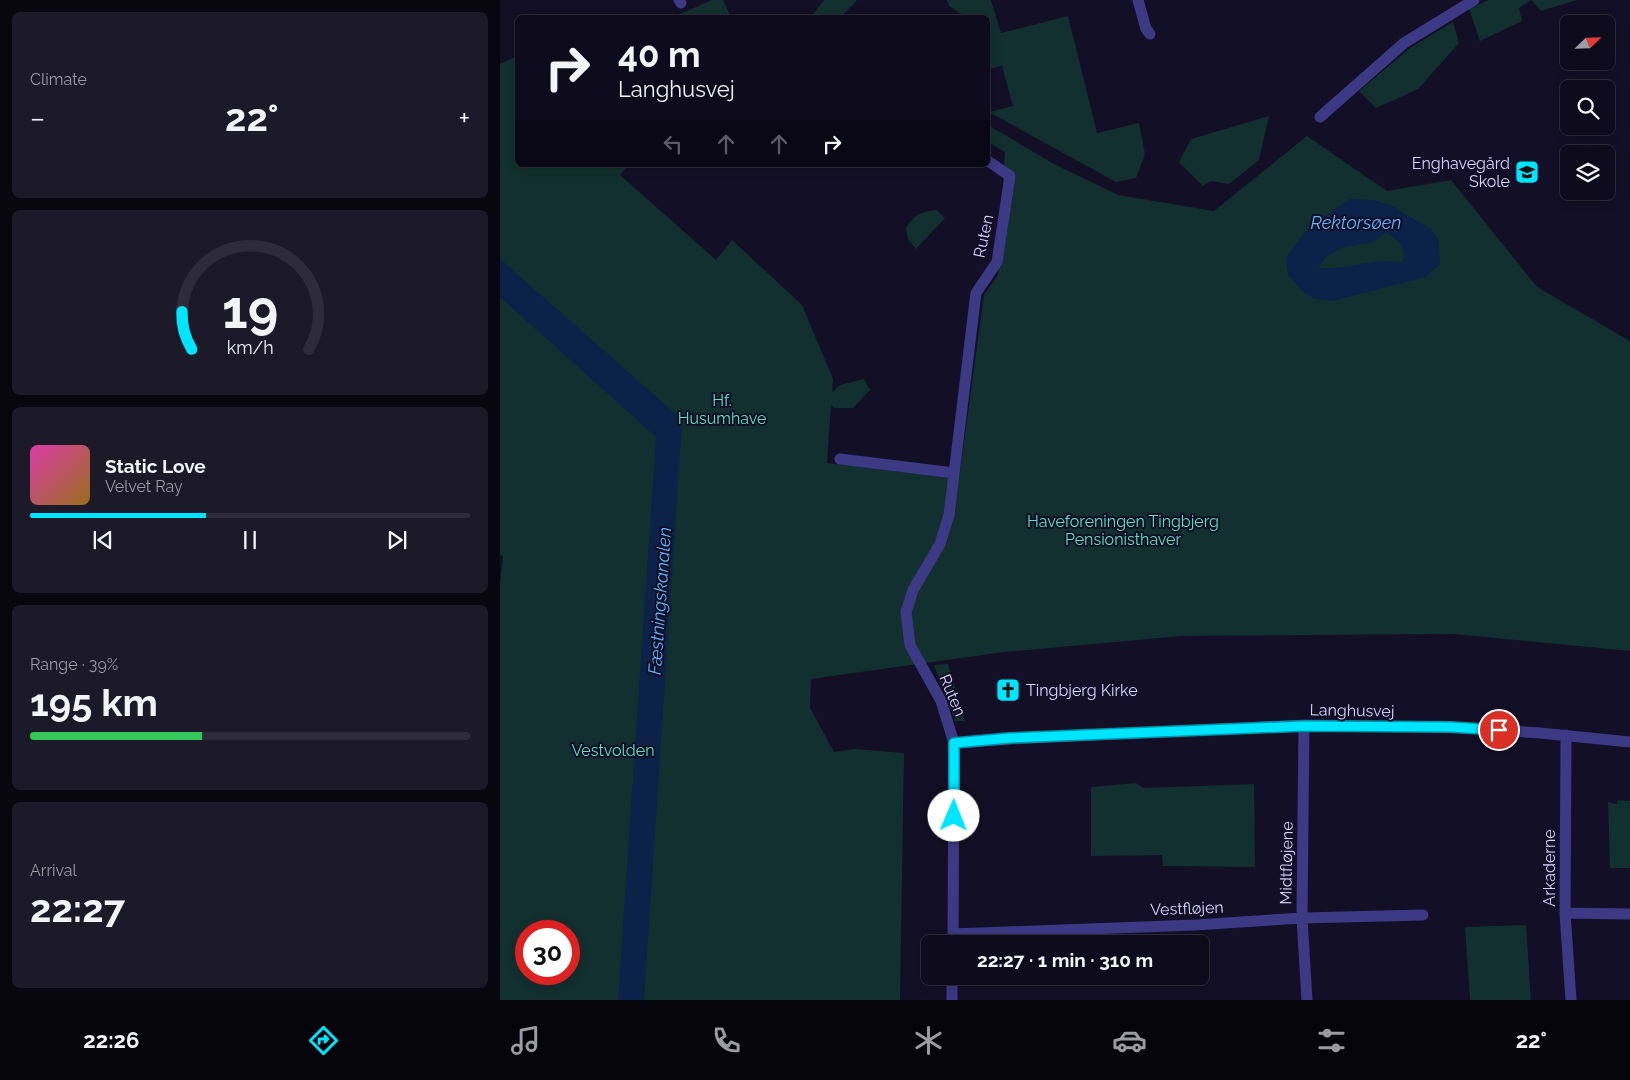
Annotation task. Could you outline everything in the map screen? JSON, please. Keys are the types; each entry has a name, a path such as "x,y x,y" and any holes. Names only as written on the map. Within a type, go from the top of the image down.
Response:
{"street":[{"path":"1138,0 1146,30 1150,34"},
{"path":"1320,117 1404,43 1474,0"},
{"name":"Ruten","path":"953,935 954,743 941,701 910,645 906,612 913,590 940,544 950,515 976,293 997,262 1010,176 990,162"},
{"path":"840,459 954,473"},
{"name":"Langhusvej","path":"954,743 1010,738 1304,726 1450,727 1566,735 1630,742"},
{"name":"Midtfløjene","path":"1304,726 1302,918 1307,1000"},
{"name":"Arkaderne","path":"1566,735 1565,913 1571,1000"},
{"path":"1565,913 1630,914"},
{"name":"Vestfløjen","path":"1022,935 1302,918 1423,915"},
{"path":"952,985 952,1000"}],"green space":[{"path":"712,0 723,0 730,15 678,15"},
{"path":"824,0 857,0 843,15 813,15"},
{"path":"947,0 991,0 1001,33 1068,16 1097,133 1139,123 1145,154 1136,178 1116,182 990,113 1013,106 1002,66 990,69 990,15 963,15 949,6"},
{"path":"1489,0 1531,0 1519,8 1522,21 1480,41 1469,9"},
{"path":"1531,0 1577,0 1541,11"},
{"path":"1453,22 1459,43 1418,89 1376,108 1359,91 1410,48"},
{"path":"515,57 515,167 626,167 620,175 716,260 732,240 802,305 833,379 832,393 840,385 864,379 870,390 853,408 834,408 831,405 827,463 959,479 984,295 998,275 1005,152 990,143 990,126 1052,163 1118,195 1214,211 1307,136 1387,191 1451,180 1537,287 1630,341 1630,651 1454,634 1181,636 1004,652 811,679 810,708 834,752 854,749 904,753 900,1000 500,1000 500,583 503,557 500,554 500,64"},
{"path":"1269,116 1259,160 1229,184 1211,181 1203,186 1179,162 1191,139"},
{"path":"936,210 945,218 916,249 908,239 906,228 918,214"},
{"path":"948,664 965,721 955,721 934,665"},
{"path":"1136,783 1143,788 1254,784 1255,867 1163,866 1162,855 1091,856 1091,787"},
{"path":"1618,800 1630,801 1630,868 1610,868 1608,802 1617,804"},
{"path":"1526,925 1531,1000 1470,1000 1465,927"}],"water":[{"name":"Rektorsøen","path":"1350,199 1373,200 1390,205 1431,229 1439,242 1440,264 1426,277 1332,301 1315,299 1302,291 1288,275 1286,258 1312,225","holes":["1386,232 1399,242 1405,254 1402,262 1391,261 1318,268 1326,257 1341,248 1373,242"]},
{"name":"Fæstningskanalen","path":"500,259 677,415 682,423 644,1000 618,1000 656,437 500,297"}],"place":[{"name":"Enghavegård Skole","path":"1527,172"},
{"name":"Tingbjerg Kirke","path":"1008,690"}],"route":[{"path":"954,816 954,743 1010,738 1304,726 1450,727 1499,730"}],"park label":[{"name":"Hf. Husumhave","path":"722,409"},
{"name":"Haveforeningen Tingbjerg Pensionisthaver","path":"1123,530"},
{"name":"Vestvolden","path":"613,750"}]}
